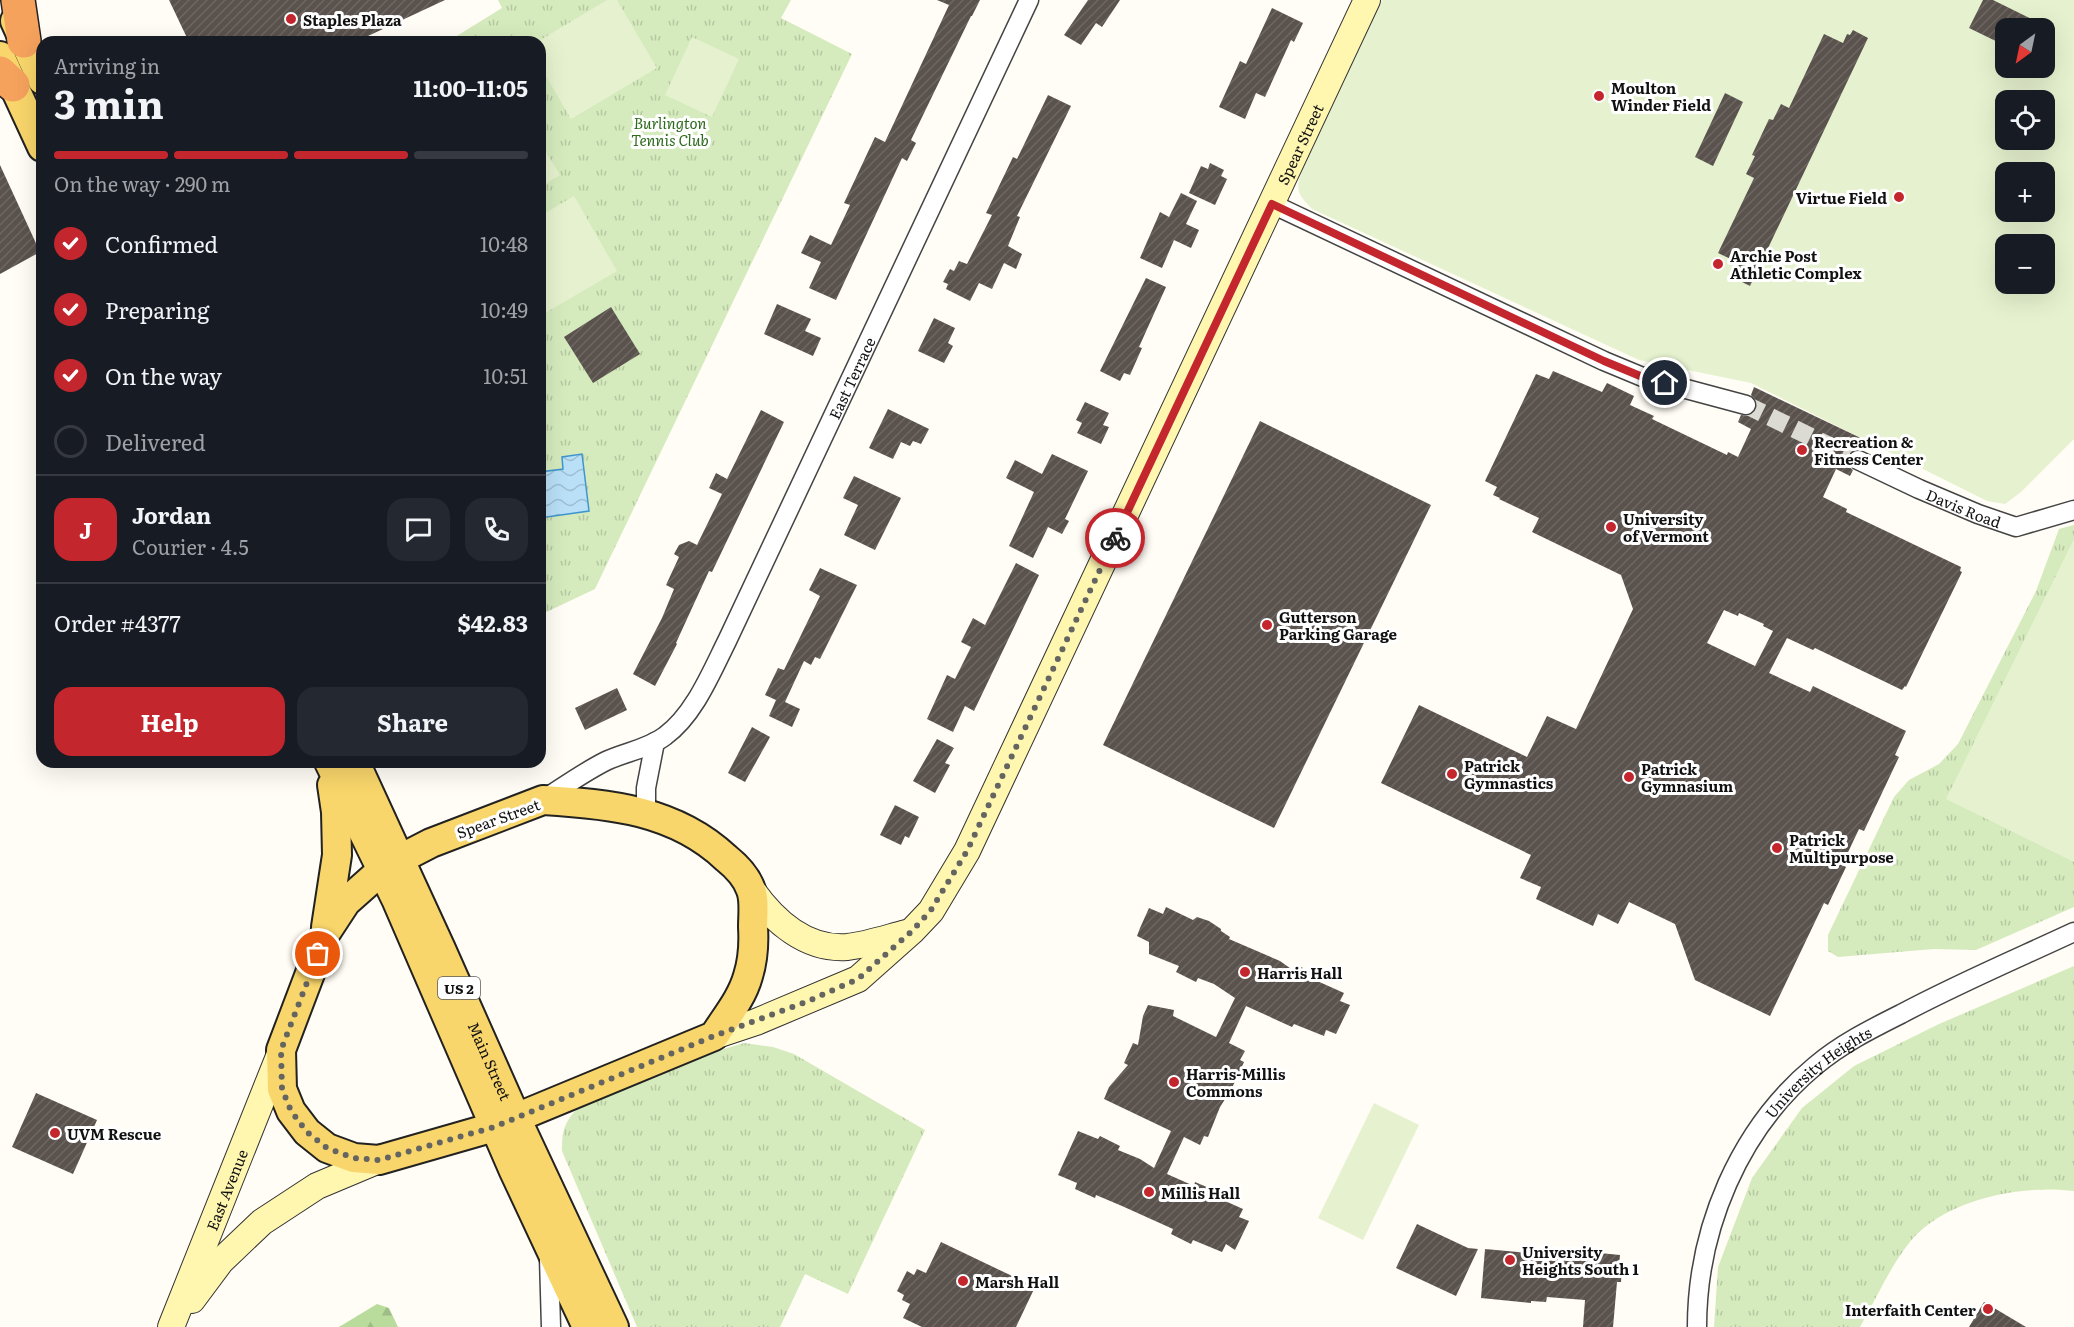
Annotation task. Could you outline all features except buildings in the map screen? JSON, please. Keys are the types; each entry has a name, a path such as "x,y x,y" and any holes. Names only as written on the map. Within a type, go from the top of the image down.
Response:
{"highway":[{"path":"16,67 18,0"}],"main road":[{"path":"5,0 16,67 36,129"},
{"name":"Spear Street","path":"505,1122 858,979 912,931 931,910 967,851 1367,0"},
{"path":"325,934 338,840 330,768"},
{"name":"US 2","path":"333,768 391,864"},
{"name":"US 2","path":"357,768 391,864"},
{"name":"Spear Street","path":"391,864 431,843 543,800 606,805 646,813 680,826 710,842 736,866 762,906 780,923 814,943 845,947 868,944 912,931"},
{"name":"East Avenue","path":"171,1327 325,934 346,902 391,864"},
{"name":"Main Street","path":"391,864 505,1122 614,1327"},
{"path":"714,1036 734,1005 748,977 754,948 752,890"},
{"name":"East Avenue","path":"281,1050 282,1089 291,1111 307,1132 327,1148 354,1158 379,1160"},
{"name":"East Avenue","path":"171,1327 221,1261 262,1222 317,1186 379,1160 505,1122"},
{"name":"Main Street","path":"505,1122 547,1242 587,1327"}],"street":[{"name":"East Terrace","path":"543,800 606,761 665,736 687,712 718,659 1029,0"},
{"path":"1272,204 1604,361 1645,378 1746,405"},
{"name":"Davis Road","path":"1858,460 1944,500 2016,528 2074,510"},
{"path":"646,813 646,788 655,742"},
{"name":"University Heights","path":"1697,1327 1703,1254 1726,1186 1750,1140 1769,1114 1798,1082 1831,1054 1871,1029 1951,987 2074,932"},
{"path":"547,1242 551,1327"}],"green space":[{"name":"Burlington Tennis Club","path":"498,0 791,0 781,18 852,54 595,589 546,612 546,36 457,36 502,8"},
{"path":"607,0 617,0 657,68 571,119 546,76 546,37"},
{"name":"Archie Post Athletic Complex","path":"1382,0 2074,0 2074,439 2021,492 2005,504 1987,501 1751,383 1639,360 1312,209 1298,190 1303,167"},
{"path":"692,37 739,59 712,117 665,95"},
{"path":"546,152 560,175 546,183"},
{"path":"574,196 617,271 546,312 546,212"},
{"path":"2074,525 2074,907 1976,950 1934,949 1838,957 1828,951 1828,935 1894,797 1909,780 1939,764 1958,744 2036,591 2059,529"},
{"path":"2074,539 2074,862 1946,799"},
{"path":"2074,966 2074,1191 2053,1189 2006,1193 1959,1207 1939,1217 1920,1231 1899,1256 1860,1327 1714,1327 1718,1267 1752,1178 1802,1108 1854,1066 1939,1024"},
{"path":"744,1043 773,1047 794,1054 925,1130 848,1294 805,1274 780,1327 637,1327 562,1151 566,1125 576,1110 714,1052"},
{"path":"1374,1103 1419,1125 1363,1240 1318,1218"},
{"path":"377,1304 389,1308 398,1327 339,1327"}],"water":[{"path":"582,454 589,511 546,517 546,471 563,469 562,457"}],"tunnel":[{"path":"1746,405 1858,460"}],"way so far":[{"path":"318,954 281,1050 282,1089 291,1111 307,1132 327,1148 354,1158 379,1160 494,1127 858,979 912,931 931,910 967,851 1115,538"}],"place":[{"name":"Staples Plaza","path":"291,19"},
{"name":"Moulton Winder Field","path":"1599,96"},
{"name":"Virtue Field","path":"1899,197"},
{"name":"Archie Post Athletic Complex","path":"1718,264"},
{"name":"Recreation & Fitness Center","path":"1802,450"},
{"name":"University of Vermont","path":"1611,527"},
{"name":"Gutterson Parking Garage","path":"1267,625"},
{"name":"Patrick Gymnastics","path":"1452,774"},
{"name":"Patrick Gymnasium","path":"1629,777"},
{"name":"Patrick Multipurpose","path":"1777,848"},
{"name":"Harris Hall","path":"1245,972"},
{"name":"Harris-Millis Commons","path":"1174,1082"},
{"name":"UVM Rescue","path":"55,1133"},
{"name":"Millis Hall","path":"1149,1192"},
{"name":"University Heights South 1","path":"1510,1260"},
{"name":"Marsh Hall","path":"963,1281"},
{"name":"Interfaith Center","path":"1988,1309"}],"route":[{"path":"1115,538 1272,204 1604,361 1645,378 1665,383"}]}
